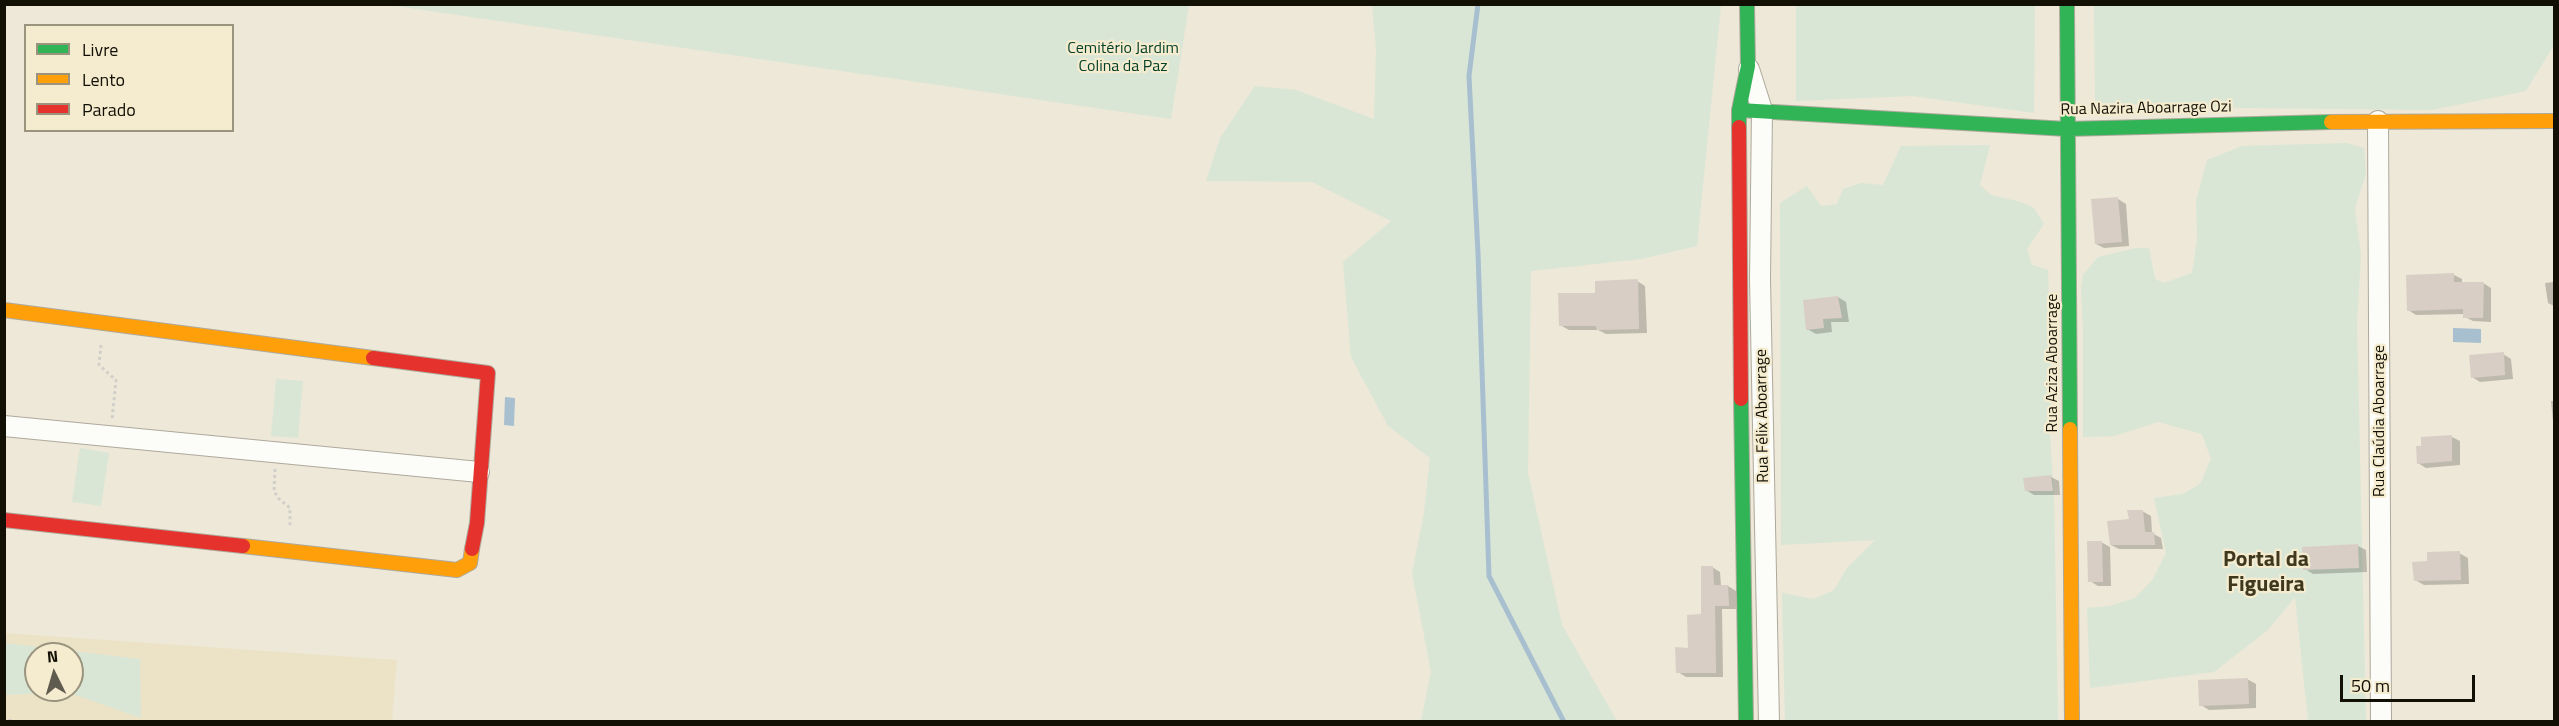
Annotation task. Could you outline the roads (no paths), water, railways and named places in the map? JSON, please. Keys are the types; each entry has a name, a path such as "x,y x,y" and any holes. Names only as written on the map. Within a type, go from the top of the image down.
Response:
{"street":[{"name":"Rua Félix Aboarrage","path":"1746,722 1738,159 1739,111 1748,66 1747,4"},
{"name":"Rua Aziza Aboarrage","path":"2067,4 2072,722"},
{"name":"Rua Félix Aboarrage","path":"1748,66 1762,110 1760,279 1769,722"},
{"name":"Rua Nazira Aboarrage Ozi","path":"1739,111 1762,110 2067,129 2379,121 2554,121"},
{"name":"Rua Claúdia Aboarrage","path":"2379,121 2381,722"},
{"path":"4,310 488,373 477,523 471,563 457,570 4,520"},
{"path":"4,426 479,472"}],"water":[{"path":"2453,328 2481,329 2481,343 2453,342"},
{"path":"505,397 515,398 514,426 504,425"}],"waterway":[{"path":"1478,4 1469,76 1478,253 1489,576 1564,722"}],"district":[{"name":"Portal da Figueira","path":"2266,574"}],"park label":[{"name":"Cemitério Jardim Colina da Paz","path":"1123,58"}]}
